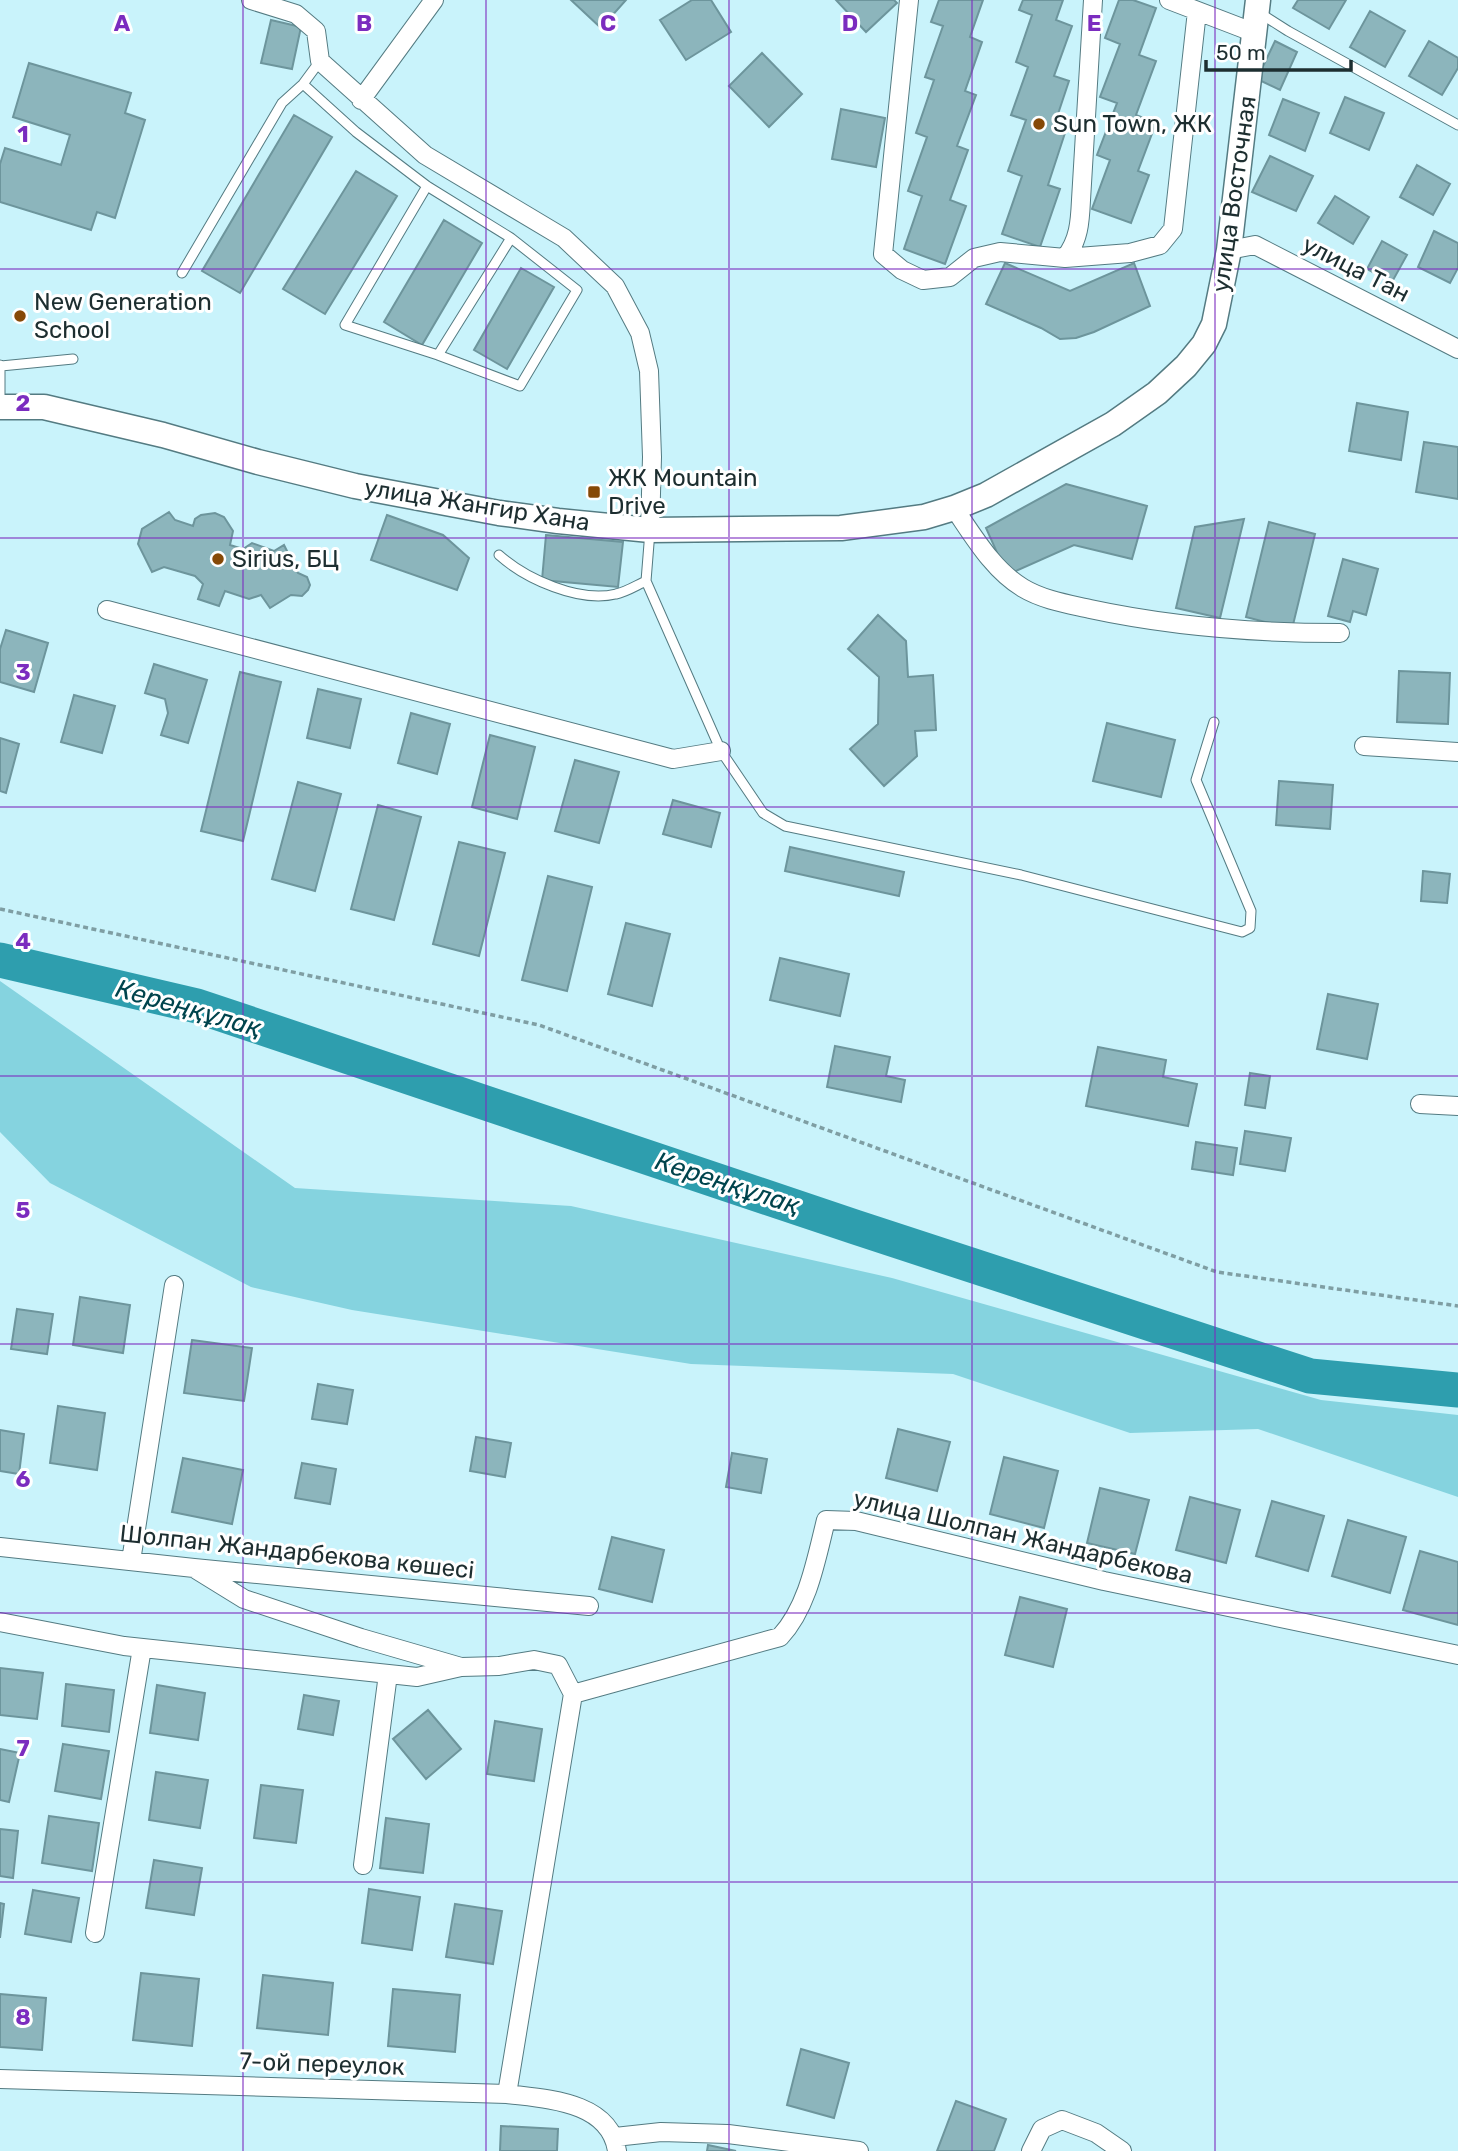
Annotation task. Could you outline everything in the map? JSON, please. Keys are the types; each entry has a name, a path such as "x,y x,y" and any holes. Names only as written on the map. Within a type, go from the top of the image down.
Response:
{"street":[{"path":"251,0 296,14 316,31 320,61 425,155 564,238 615,286 640,333 649,371 652,457 650,530"},
{"path":"361,100 434,0"},
{"path":"909,0 883,254 902,270 923,280 950,277 974,258 1000,252 1065,258 1130,253 1160,244 1173,229 1197,11"},
{"path":"1065,258 1074,246 1079,231 1093,0"},
{"path":"1169,0 1197,11 1256,15"},
{"name":"улица Восточная","path":"1204,344 1214,324 1229,250 1256,15"},
{"name":"улица Тан","path":"1229,250 1255,245 1458,349"},
{"name":"улица Жангир Хана","path":"0,407 44,407 163,435 355,486 558,521 650,530 841,528 923,517 986,495 1113,424 1157,393 1186,366 1204,344"},
{"path":"954,508 993,563 1008,577 1025,590 1055,601 1121,616 1183,625 1298,633 1340,632"},
{"path":"107,610 673,759 722,751"},
{"path":"1364,746 1458,752"},
{"path":"1420,1104 1458,1107"},
{"path":"131,1561 174,1285"},
{"name":"улица Шолпан Жандарбекова","path":"573,1694 780,1637 792,1624 805,1594 826,1520 856,1521 1104,1581 1458,1656"},
{"name":"Шолпан Жандарбекова көшесі","path":"0,1547 589,1606"},
{"path":"194,1568 244,1599 360,1638 461,1667"},
{"path":"0,1622 142,1648 417,1677 461,1667 499,1666 534,1660 558,1665 573,1694 507,2094"},
{"path":"95,1933 142,1648"},
{"path":"363,1865 388,1674"},
{"name":"7-ой переулок","path":"0,2079 507,2094 565,2102 595,2115 616,2144"},
{"path":"1031,2151 1042,2129 1062,2120 1096,2133 1122,2151"},
{"path":"616,2144 662,2132 728,2134 859,2151"}],"lane":[{"path":"1256,15 1458,125"},
{"path":"182,273 282,103 303,85 320,61"},
{"path":"303,85 356,132 427,187 511,238 577,290 520,386 438,355 345,326 427,187"},
{"path":"438,355 511,238"},
{"path":"0,401 1,366 73,359"},
{"path":"650,530 646,581 722,751 763,813 785,826 1021,875 1242,932 1251,928 1251,911 1196,780 1214,722"},
{"path":"499,555 516,569 566,591 586,595 615,594 646,581"}],"path":[{"path":"0,909 539,1025 1217,1272 1458,1306"}],"shaded area":[{"path":"0,981 295,1188 571,1206 892,1278 1321,1400 1458,1415 1458,1497 1258,1429 1130,1433 953,1374 691,1364 352,1310 251,1287 50,1183 0,1132"}],"building":[{"path":"571,0 626,0 601,28"},
{"path":"692,0 711,0 731,32 686,60 660,20"},
{"path":"836,0 894,0 897,3 866,32"},
{"path":"939,0 983,0 970,37 982,42 965,91 976,95 957,146 968,150 950,200 966,206 945,264 904,249 922,196 908,191 927,137 916,133 934,80 925,77 943,26 931,22"},
{"name":"Sun Town, ЖК","path":"1023,0 1063,0 1056,20 1072,26 1054,76 1069,81 1053,129 1065,133 1048,185 1060,189 1040,247 1002,234 1022,176 1008,171 1026,120 1011,115 1028,67 1016,62 1032,15 1019,10"},
{"path":"1119,0 1133,0 1156,8 1139,55 1156,61 1136,115 1156,123 1138,171 1149,175 1131,223 1092,209 1110,160 1097,155 1117,103 1100,97 1120,44 1105,38"},
{"path":"1298,0 1346,0 1329,29 1293,8"},
{"path":"1370,11 1405,31 1385,67 1350,47"},
{"path":"271,20 301,27 292,69 261,63"},
{"path":"1275,41 1297,52 1280,90 1257,79"},
{"path":"1429,41 1458,58 1458,68 1442,95 1409,76"},
{"path":"762,53 802,94 769,127 729,86"},
{"path":"29,63 131,93 125,113 145,120 115,218 97,212 91,230 0,202 0,164 5,148 61,165 70,135 13,117"},
{"path":"1345,97 1384,113 1369,150 1330,133"},
{"path":"1283,99 1319,113 1305,151 1269,135"},
{"path":"841,109 885,118 876,167 832,159"},
{"path":"294,115 332,137 240,293 202,271"},
{"path":"1270,156 1313,176 1296,211 1252,192"},
{"path":"1417,165 1450,184 1433,215 1400,197"},
{"path":"356,171 397,196 325,314 283,289"},
{"path":"1335,196 1369,217 1353,244 1318,223"},
{"path":"444,220 482,243 422,345 384,322"},
{"path":"1434,231 1458,243 1458,268 1450,283 1418,267"},
{"path":"1382,241 1407,255 1392,282 1367,269"},
{"path":"1005,263 1070,291 1134,263 1150,306 1094,332 1076,338 1060,339 986,304"},
{"path":"521,268 554,287 507,369 474,350"},
{"path":"1357,403 1408,412 1401,460 1349,451"},
{"path":"1424,442 1458,447 1458,499 1416,492"},
{"path":"1066,484 1147,506 1132,559 1074,545 1007,575 986,528"},
{"name":"Sirius, БЦ","path":"169,512 175,520 193,526 195,519 201,515 215,513 224,517 233,531 230,545 243,549 252,543 274,551 284,545 298,573 307,577 310,585 308,590 302,596 291,595 270,608 261,595 249,599 225,591 219,606 198,599 203,584 195,576 164,567 152,572 138,544 142,529"},
{"path":"387,515 443,535 469,558 457,590 371,560"},
{"path":"1244,519 1220,618 1176,608 1195,527"},
{"path":"1269,522 1315,534 1292,629 1246,617"},
{"path":"546,535 623,542 618,587 542,580"},
{"path":"1343,559 1378,569 1366,615 1353,611 1350,622 1328,616"},
{"path":"878,615 906,641 908,677 933,675 936,730 915,731 917,756 884,786 850,749 878,724 879,677 848,649"},
{"path":"6,630 48,643 34,692 0,682 0,649"},
{"path":"154,664 207,680 188,743 161,735 168,713 165,699 145,693"},
{"path":"1399,671 1450,673 1448,724 1397,722"},
{"path":"240,672 281,682 243,841 201,831"},
{"path":"318,689 361,699 350,748 307,738"},
{"path":"74,695 115,706 102,753 61,742"},
{"path":"411,713 450,724 437,774 398,763"},
{"path":"1107,723 1175,740 1161,797 1093,781"},
{"path":"490,735 535,747 517,819 472,807"},
{"path":"0,738 19,744 6,793 0,791"},
{"path":"575,760 619,772 599,843 555,831"},
{"path":"1279,781 1333,785 1330,829 1276,825"},
{"path":"298,782 341,794 315,891 272,879"},
{"path":"673,800 720,813 711,847 663,834"},
{"path":"378,805 421,817 394,920 351,909"},
{"path":"459,842 505,853 479,956 433,944"},
{"path":"790,847 904,872 899,896 785,871"},
{"path":"1423,871 1450,874 1447,903 1421,901"},
{"path":"548,876 592,887 567,991 522,980"},
{"path":"626,923 670,934 652,1006 608,994"},
{"path":"780,958 849,974 840,1016 770,1000"},
{"path":"1328,994 1378,1004 1367,1059 1317,1049"},
{"path":"835,1046 890,1057 886,1076 905,1080 901,1102 827,1087"},
{"path":"1098,1047 1166,1060 1163,1077 1197,1084 1188,1126 1086,1106"},
{"path":"1250,1073 1270,1076 1265,1108 1245,1105"},
{"path":"1245,1131 1291,1138 1285,1171 1240,1164"},
{"path":"1196,1142 1237,1148 1233,1175 1192,1169"},
{"path":"80,1297 130,1305 123,1353 73,1345"},
{"path":"17,1309 53,1314 47,1354 11,1349"},
{"path":"192,1340 252,1348 244,1401 184,1393"},
{"path":"318,1384 353,1390 347,1424 312,1419"},
{"path":"58,1406 105,1413 97,1470 50,1463"},
{"path":"898,1429 950,1442 937,1491 886,1478"},
{"path":"0,1430 24,1434 19,1474 0,1471"},
{"path":"476,1437 511,1443 505,1477 470,1471"},
{"path":"732,1453 767,1459 761,1493 726,1487"},
{"path":"1004,1457 1058,1471 1044,1528 990,1514"},
{"path":"183,1458 243,1470 232,1524 172,1512"},
{"path":"302,1463 336,1469 330,1504 295,1498"},
{"path":"1100,1488 1149,1500 1135,1554 1087,1543"},
{"path":"1190,1497 1240,1510 1226,1563 1176,1550"},
{"path":"1272,1501 1324,1516 1308,1571 1256,1556"},
{"path":"1348,1520 1406,1537 1390,1593 1332,1576"},
{"path":"612,1537 664,1550 652,1602 599,1589"},
{"path":"1420,1551 1458,1562 1458,1625 1403,1610"},
{"path":"1020,1597 1067,1609 1053,1667 1005,1655"},
{"path":"0,1668 43,1673 37,1719 0,1715"},
{"path":"66,1684 114,1690 109,1732 62,1726"},
{"path":"157,1685 205,1693 198,1740 150,1733"},
{"path":"304,1695 339,1701 333,1735 298,1729"},
{"path":"428,1710 461,1749 426,1779 393,1739"},
{"path":"495,1721 542,1729 534,1781 487,1774"},
{"path":"63,1744 109,1751 101,1799 55,1791"},
{"path":"0,1749 20,1753 9,1802 0,1800"},
{"path":"156,1772 208,1780 200,1828 149,1820"},
{"path":"261,1785 303,1790 296,1843 254,1838"},
{"path":"49,1816 99,1823 92,1871 42,1863"},
{"path":"386,1818 429,1824 423,1873 380,1868"},
{"path":"0,1829 18,1831 13,1878 0,1876"},
{"path":"154,1860 202,1868 194,1915 146,1908"},
{"path":"369,1889 420,1897 412,1950 362,1943"},
{"path":"33,1890 79,1898 71,1942 25,1934"},
{"path":"0,1903 4,1904 0,1938"},
{"path":"455,1904 502,1911 493,1964 446,1957"},
{"path":"141,1973 199,1979 192,2046 133,2040"},
{"path":"263,1975 333,1983 328,2035 257,2028"},
{"path":"393,1989 460,1995 455,2052 388,2046"},
{"path":"0,1994 46,1998 42,2050 0,2047"},
{"path":"801,2049 849,2063 834,2118 787,2105"},
{"path":"956,2101 1006,2119 994,2151 937,2151"},
{"path":"501,2126 558,2129 557,2151 500,2151"},
{"path":"708,2145 736,2151 707,2151"}],"waterway":[{"name":"Кереңқұлақ","path":"0,960 197,1006 855,1227 1310,1376 1458,1390"}],"place":[{"name":"Sun Town, ЖК","path":"1039,124"},
{"name":"New Generation School","path":"20,316"},
{"name":"ЖК Mountain Drive","path":"594,492"},
{"name":"Sirius, БЦ","path":"218,559"}]}
